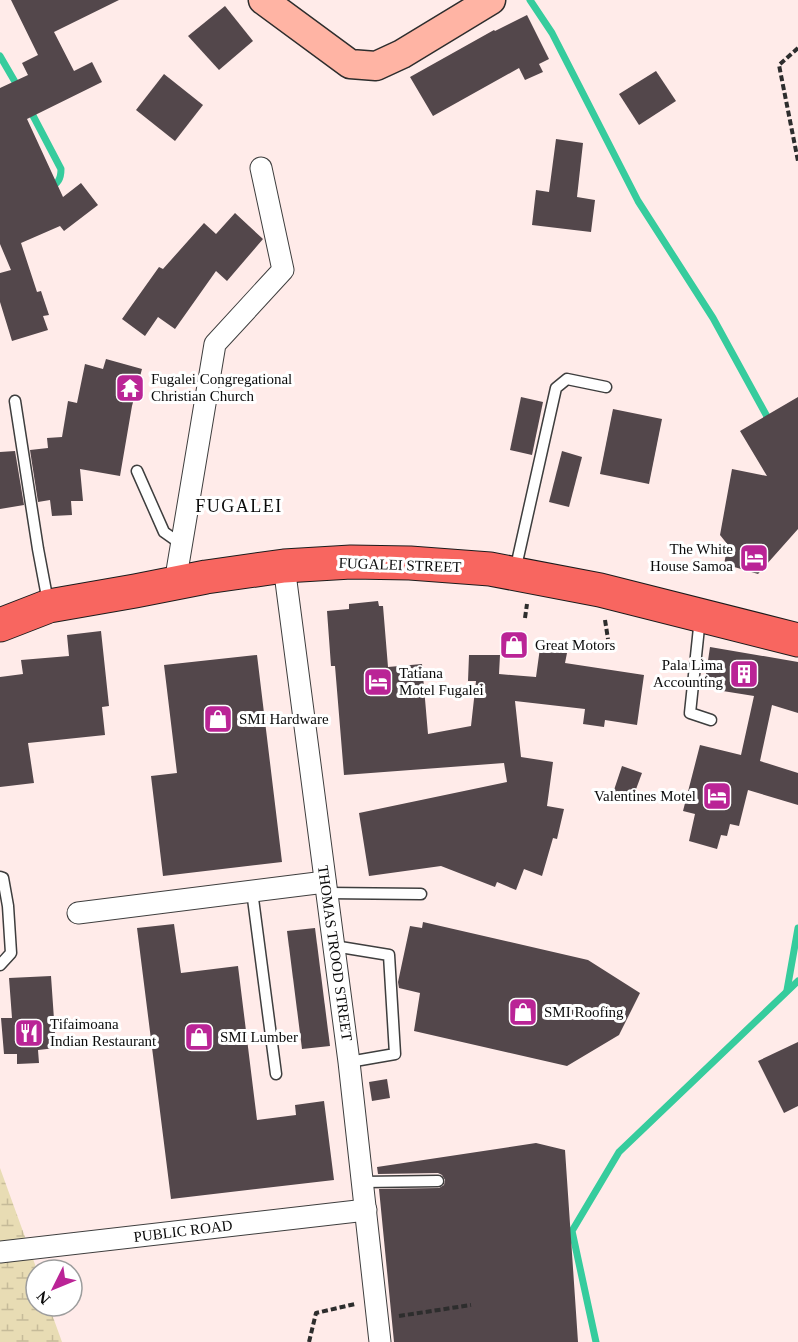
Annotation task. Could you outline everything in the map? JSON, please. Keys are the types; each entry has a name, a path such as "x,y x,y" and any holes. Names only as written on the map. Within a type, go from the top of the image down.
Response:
{"main road":[{"path":"263,0 350,64 376,66 402,54 491,0"},
{"name":"FUGALEI STREET","path":"0,625 49,606 206,577 284,566 351,562 410,563 489,569 600,590 795,636"}],"street":[{"path":"175,583 215,344 283,270 261,168"},
{"name":"THOMAS TROOD STREET","path":"284,566 349,1062 380,1342"},
{"path":"78,913 252,891 326,888"},
{"name":"PUBLIC ROAD","path":"0,1252 366,1210"}],"lane":[{"path":"515,574 556,388 567,379 606,387"},
{"path":"15,400 49,606"},
{"path":"137,471 164,532 181,544"},
{"path":"700,615 690,713 711,720"},
{"path":"0,877 3,878 8,906 11,953 0,965"},
{"path":"326,888 422,894"},
{"path":"252,891 276,1074"},
{"path":"334,946 389,955 394,1054 349,1062"},
{"path":"363,1182 438,1181"}],"path":[{"path":"798,48 779,65 798,161"},
{"path":"309,1342 316,1313 471,1305"}],"green space":[{"path":"0,1168 33,1258 24,1258 24,1318 53,1318 62,1342 0,1342"}],"building":[{"path":"11,0 119,0 54,32 74,71 92,62 102,82 27,119 63,197 81,183 98,205 64,231 60,226 21,243 37,292 41,291 49,315 43,316 48,330 12,341 0,302 0,273 11,270 0,244 0,88 28,75 22,63 38,55"},
{"path":"225,6 253,41 219,70 188,36"},
{"path":"527,15 549,59 539,64 543,72 525,80 519,68 433,116 410,77 494,30"},
{"path":"656,71 676,101 639,125 619,94"},
{"path":"164,74 203,105 175,141 136,110"},
{"path":"556,139 583,143 577,197 595,200 591,232 532,225 536,190 549,192"},
{"path":"235,213 263,239 227,281 216,271 175,329 158,317 145,336 122,319 159,267 163,269 204,223 216,234"},
{"path":"106,359 142,369 132,406 120,476 80,469 83,501 71,501 72,515 52,516 50,500 38,502 30,450 48,448 47,438 62,437 68,401 77,403 85,364 103,369"},
{"path":"521,397 543,402 532,455 510,450"},
{"path":"798,397 798,529 758,574 724,564 728,545 720,535 732,469 767,476 740,431"},
{"path":"613,409 662,419 649,484 600,474"},
{"path":"15,451 24,505 0,509 0,452"},
{"path":"562,451 582,457 569,507 549,502"},
{"path":"378,601 379,606 383,606 388,667 422,664 428,734 471,726 476,681 468,681 469,655 500,655 499,674 536,677 540,648 567,653 565,663 644,675 637,725 605,720 604,727 583,724 585,709 515,701 521,757 553,762 547,806 564,809 557,839 553,838 542,876 524,869 516,890 497,882 495,887 441,866 369,876 359,813 507,782 504,763 344,775 335,666 331,666 327,611 349,609 349,604"},
{"path":"101,631 109,706 102,707 105,735 28,743 34,783 0,787 0,677 23,674 21,660 69,656 67,635"},
{"path":"710,647 798,662 798,713 772,705 760,761 798,773 798,805 748,790 739,826 730,824 727,836 721,835 717,849 689,841 695,814 683,811 700,745 741,755 754,696 704,688"},
{"name":"SMI Hardware","path":"257,655 282,862 163,876 151,776 177,773 164,665"},
{"path":"622,766 642,773 632,800 613,793"},
{"name":"SMI Roofing","path":"423,922 588,960 640,993 619,1035 567,1066 414,1031 420,993 399,988 398,982 410,926 422,928"},
{"name":"SMI Lumber","path":"174,924 181,973 238,966 257,1120 296,1115 295,1105 324,1101 334,1180 171,1199 137,928"},
{"name":"SMI Lumber","path":"315,928 330,1046 302,1049 287,931"},
{"name":"Tifaimoana Indian Restaurant","path":"51,976 56,1048 38,1050 39,1063 17,1064 17,1054 4,1054 1,1018 12,1018 9,978"},
{"path":"798,1042 798,1106 784,1113 758,1061"},
{"path":"387,1079 390,1098 372,1101 369,1082"},
{"path":"536,1143 565,1150 578,1342 394,1342 379,1189 439,1188 444,1185 445,1180 438,1173 378,1174 377,1167"}],"waterway":[{"path":"530,0 552,33 638,201 713,318 770,422"},
{"path":"0,56 18,87"},
{"path":"29,108 61,169 58,181 49,188"},
{"path":"787,990 798,928"},
{"path":"596,1342 572,1231 619,1152 798,981"}],"place":[{"name":"Fugalei Congregational Christian Church","path":"130,388"},
{"name":"The White House Samoa","path":"754,558"},
{"name":"Great Motors","path":"514,645"},
{"name":"Pala Lima Accounting","path":"744,674"},
{"name":"Tatiana Motel Fugalei","path":"378,682"},
{"name":"SMI Hardware","path":"218,719"},
{"name":"Valentines Motel","path":"717,796"},
{"name":"SMI Roofing","path":"523,1012"},
{"name":"Tifaimoana Indian Restaurant","path":"29,1033"},
{"name":"SMI Lumber","path":"199,1037"}],"district":[{"name":"FUGALEI","path":"239,506"}]}
